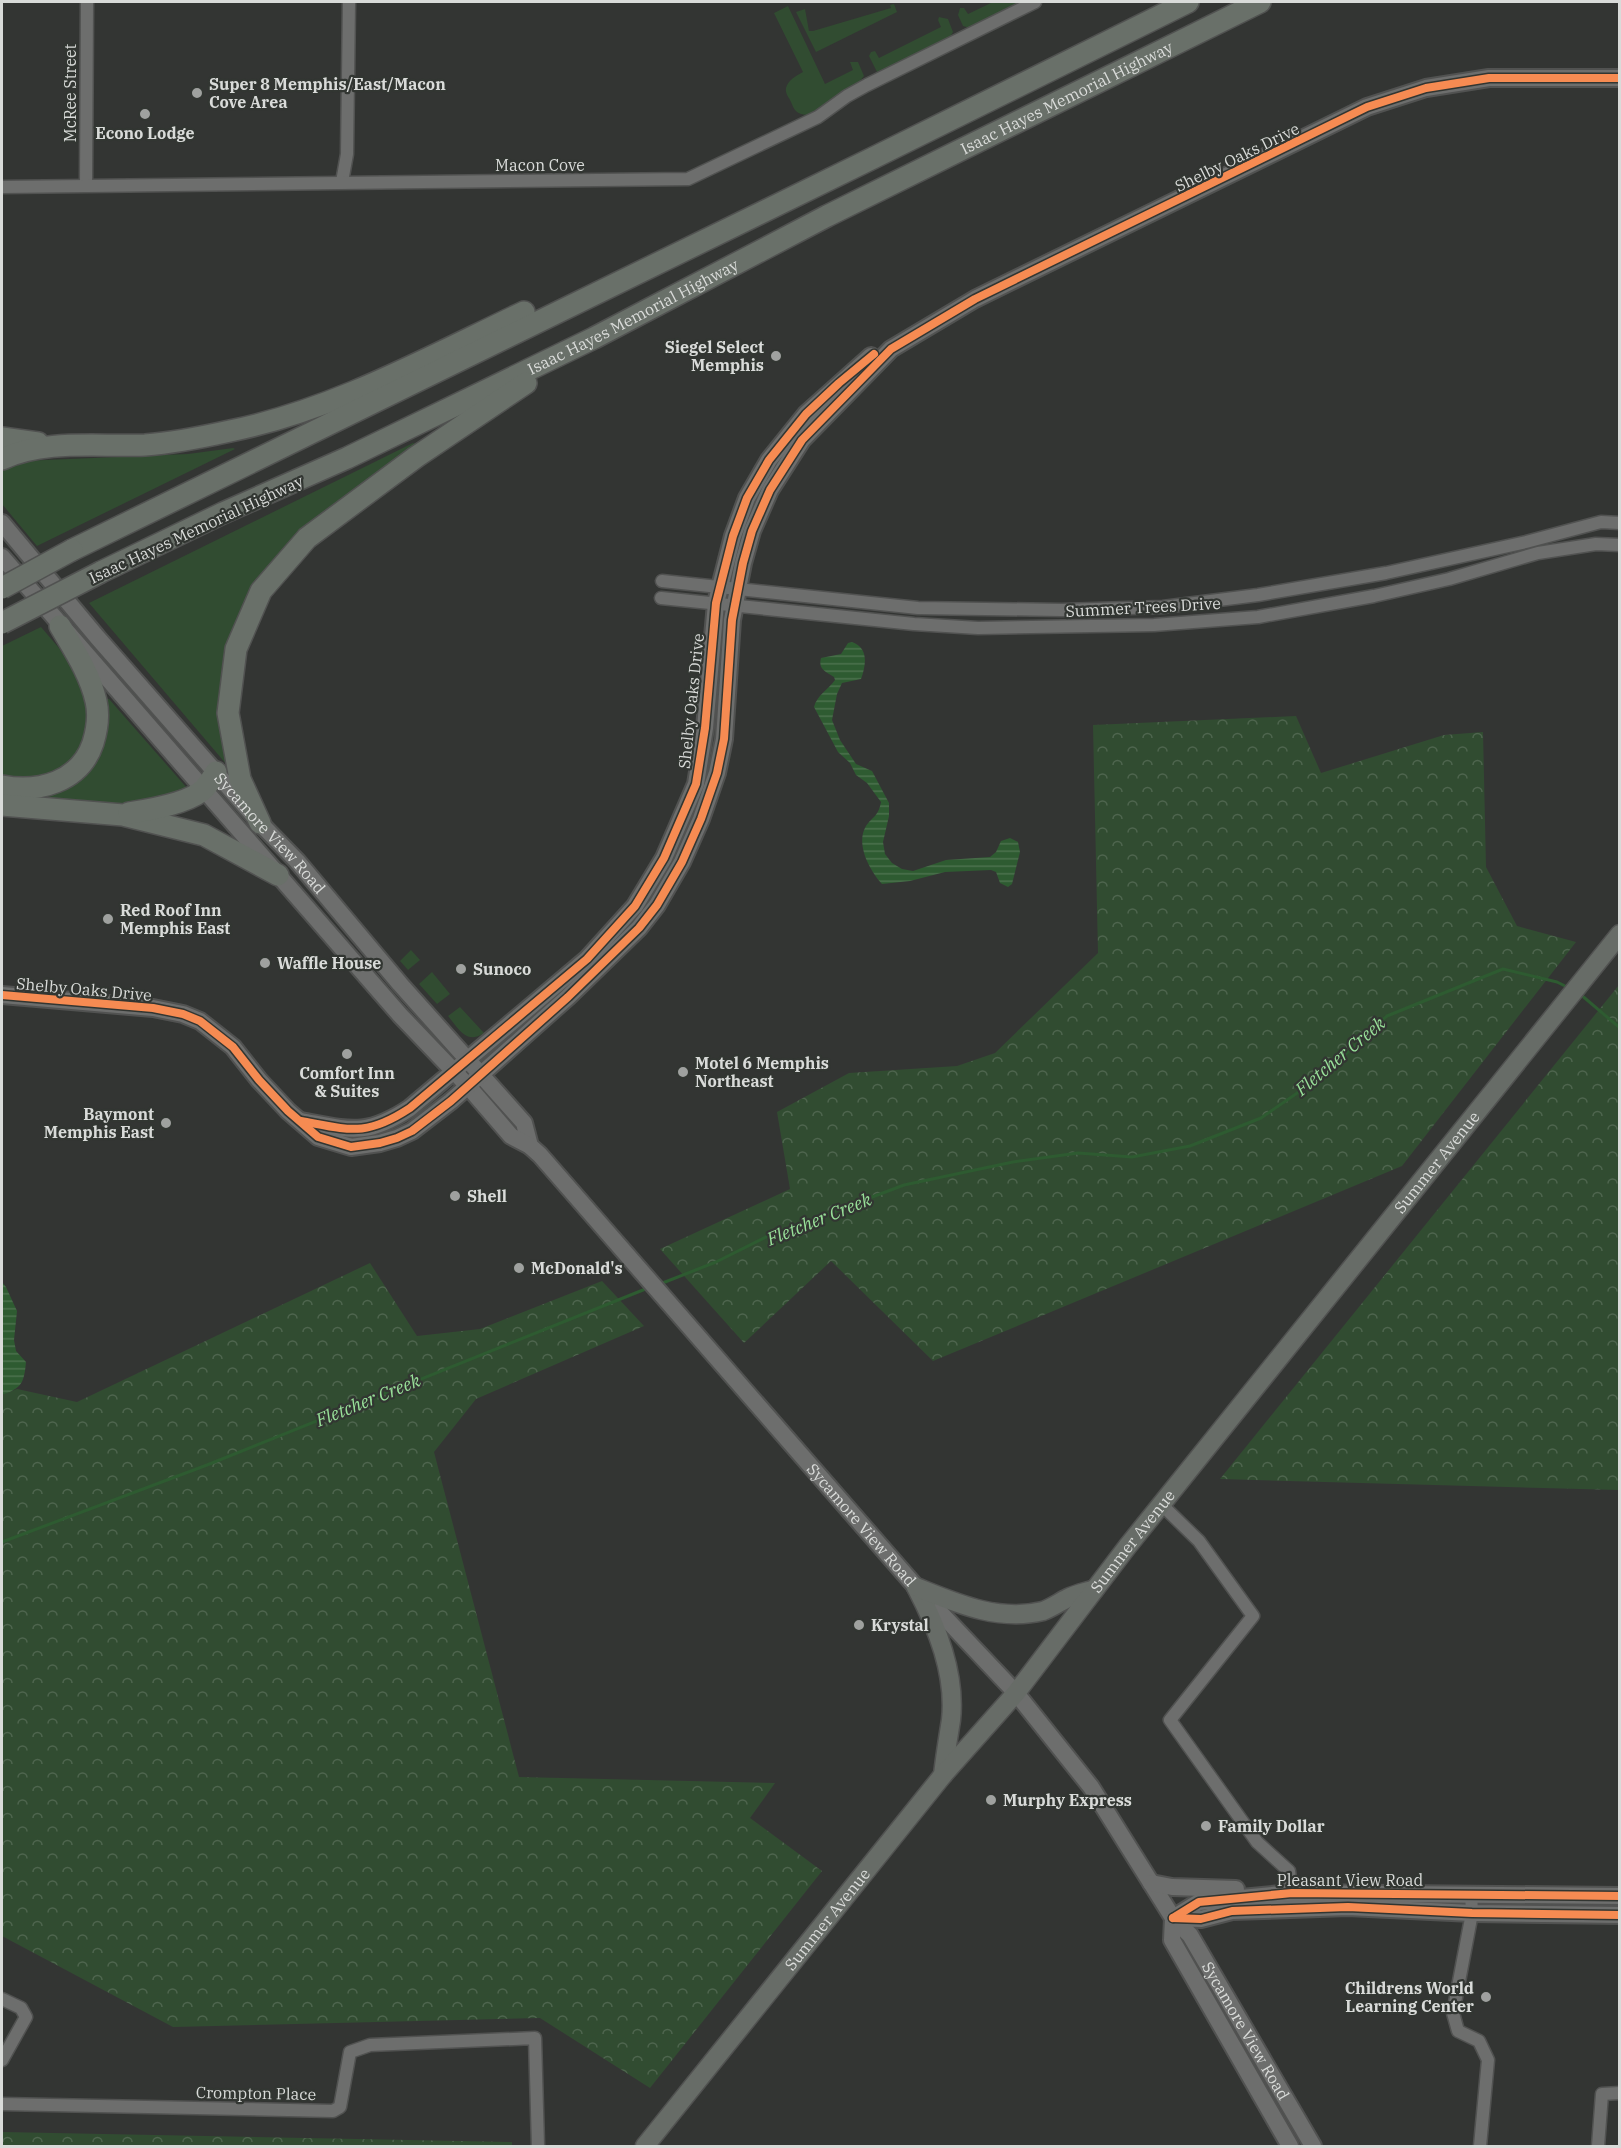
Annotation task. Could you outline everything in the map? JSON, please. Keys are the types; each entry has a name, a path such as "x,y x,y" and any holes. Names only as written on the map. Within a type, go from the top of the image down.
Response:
{"highway":[{"name":"Isaac Hayes Memorial Highway","path":"2,588 72,549 1188,2"},
{"name":"Isaac Hayes Memorial Highway","path":"2,624 101,572 223,513 347,458 594,338 827,216 1260,2"},
{"path":"2,459 16,452 62,446 147,445 230,431 267,422 346,396 694,232 794,196"},
{"path":"260,823 240,779 228,713 236,649 261,591 307,538 416,457 594,338"},
{"path":"2,438 62,446"},
{"path":"2,786 33,789 49,785 74,772 90,752 97,731 97,703 87,673 60,626"},
{"path":"123,814 169,806 204,789 216,772"},
{"path":"2,805 123,814 204,835 278,875"}],"main road":[{"name":"Shelby Oaks Drive","path":"301,1121 355,1130 389,1122 454,1073 475,1066 568,997 639,928 657,905 682,862 717,773 724,739 729,645 738,588 752,531 776,480 802,440 891,349 975,299 1367,107 1426,88 1489,78 1620,78"},
{"name":"Shelby Oaks Drive","path":"2,994 153,1008 183,1014 200,1022 233,1047 288,1111 318,1137 351,1147 380,1143 412,1131 451,1101 467,1085 475,1066 587,959 635,906 664,858 696,784 705,728 719,586 733,536 747,498 769,460 806,414 875,352 891,349"},
{"name":"Sycamore View Road","path":"2,523 97,637 260,823 297,861 400,984 524,1123 530,1146"},
{"name":"Sycamore View Road","path":"2,557 400,1015 467,1085 511,1136 530,1146 916,1587 1016,1693 1091,1787 1173,1918 1190,1935 1313,2146"},
{"name":"Summer Avenue","path":"645,2146 943,1776 1016,1693 1095,1589 1620,934"},
{"path":"916,1587 963,1606 991,1613 1023,1614 1045,1610 1071,1596 1095,1589"},
{"path":"916,1587 929,1612 944,1655 951,1697 951,1719 943,1776"},
{"path":"1151,1882 1172,1887 1201,1889 1256,1889 1269,1894"},
{"name":"Pleasant View Road","path":"1173,1918 1199,1902 1269,1894 1471,1893 1620,1896"},
{"name":"Pleasant View Road","path":"1173,1918 1201,1919 1232,1911 1348,1907 1472,1913 1620,1915"},
{"name":"Sycamore View Road","path":"1173,1918 1172,1940 1290,2146"}],"street":[{"name":"McRee Street","path":"86,185 87,2"},
{"path":"342,182 346,154 349,2"},
{"name":"Macon Cove","path":"2,187 688,179 818,117 847,96 1035,2"},
{"name":"Summer Trees Drive","path":"663,581 918,608 1062,610 1153,608 1269,593 1386,573 1526,542 1601,522 1620,523"},
{"name":"Summer Trees Drive","path":"661,598 914,624 978,628 1154,625 1258,617 1374,596 1474,572 1538,553 1596,544 1620,545"},
{"path":"1470,554 1474,572"},
{"path":"1162,1505 1199,1541 1253,1616 1170,1720 1257,1842 1289,1871 1292,1893"},
{"path":"1471,1893 1472,1913 1453,2013 1458,2031 1479,2041 1488,2060 1480,2146"},
{"path":"2,1999 21,2008 26,2017 2,2060"},
{"name":"Crompton Place","path":"2,2104 333,2111 340,2107 350,2052 370,2045 535,2038 538,2146"},
{"path":"1598,2146 1602,2094 1620,2093"}],"green space":[{"path":"993,2 1024,2 970,28 963,26 958,15 960,8 964,8 968,14"},
{"path":"894,4 897,12 816,52 796,12 805,9 809,31 813,31 891,8 890,5"},
{"path":"788,6 825,84 853,70 850,62 858,62 864,76 860,81 808,115 796,112 786,92 793,78 803,72 774,13"},
{"path":"939,17 948,19 953,32 950,37 877,72 869,56 871,52 875,51 879,58 941,27"},
{"path":"413,443 417,444 310,525 248,600 233,772 89,603"},
{"path":"235,449 37,546 2,504 2,472 8,466 22,461 188,454"},
{"path":"41,627 59,648 93,702 83,752 45,781 2,781 2,646"},
{"path":"103,699 109,699 187,788 186,794 122,809 9,796 63,788"},
{"path":"1296,716 1321,773 1444,735 1483,732 1486,867 1517,926 1576,942 1402,1166 933,1361 831,1261 744,1343 660,1249 790,1189 777,1112 849,1073 957,1066 995,1053 1098,953 1093,725"},
{"path":"411,950 420,960 408,970 400,961"},
{"path":"432,972 450,994 437,1004 419,984"},
{"path":"1619,985 1619,1490 1220,1479"},
{"path":"460,1007 484,1033 472,1037 459,1030 448,1016"},
{"path":"370,1263 417,1336 480,1329 602,1281 644,1326 476,1399 434,1452 519,1777 775,1783 750,1818 822,1871 650,2088 540,2018 173,2027 2,1936 2,1395 17,1389 77,1402"},
{"path":"2,2132 512,2142 512,2146 2,2146"}],"shaded area":[{"path":"852,642 864,653 863,674 861,679 842,683 837,694 832,720 840,740 856,764 872,771 889,803 889,816 883,842 885,854 892,863 902,869 913,871 946,860 990,857 996,852 1001,841 1010,838 1018,842 1020,852 1012,884 1008,887 1000,883 996,872 991,870 945,872 910,881 882,884 873,872 865,857 862,841 866,826 877,814 881,802 867,783 856,775 850,763 838,752 814,707 820,696 835,680 821,667 821,658 841,654 848,643"},
{"path":"2,1282 17,1311 14,1340 16,1351 26,1362 21,1384 2,1395"}],"waterway":[{"name":"Fletcher Creek","path":"660,1284 716,1262 766,1237 904,1185 1013,1162 1078,1153 1132,1157 1190,1146 1261,1118 1322,1076 1387,1016 1503,969 1557,982 1569,988"},
{"name":"Fletcher Creek","path":"1580,994 1620,1028"},
{"name":"Fletcher Creek","path":"2,1542 207,1465 648,1288"}],"cycle path":[{"path":"2,995 153,1008 183,1014 200,1021 233,1047 288,1111 318,1137 351,1147 380,1143 412,1131 451,1101 568,997 639,928 657,905 682,862 701,819 717,773 724,739 732,620 752,531 770,490 802,440 891,349 975,299 1367,107 1426,88 1489,78 1620,78"},
{"path":"301,1121 357,1129 381,1124 410,1108 587,959 635,906 664,858 696,784 705,728 716,603 733,536 747,498 769,460 806,414 874,354"},
{"path":"1173,1918 1199,1902 1292,1893 1620,1896"},
{"path":"1173,1918 1201,1919 1232,1911 1348,1907 1472,1913 1620,1915"}],"place":[{"name":"Super 8 Memphis/East/Macon Cove Area","path":"197,93"},
{"name":"Econo Lodge","path":"145,114"},
{"name":"Siegel Select Memphis","path":"776,356"},
{"name":"Red Roof Inn Memphis East","path":"108,919"},
{"name":"Waffle House","path":"265,963"},
{"name":"Sunoco","path":"461,969"},
{"name":"Comfort Inn & Suites","path":"347,1054"},
{"name":"Motel 6 Memphis Northeast","path":"683,1072"},
{"name":"Baymont Memphis East","path":"166,1123"},
{"name":"Shell","path":"455,1196"},
{"name":"McDonald's","path":"519,1268"},
{"name":"Krystal","path":"859,1625"},
{"name":"Murphy Express","path":"991,1800"},
{"name":"Family Dollar","path":"1206,1826"},
{"name":"Childrens World Learning Center","path":"1486,1997"}]}
